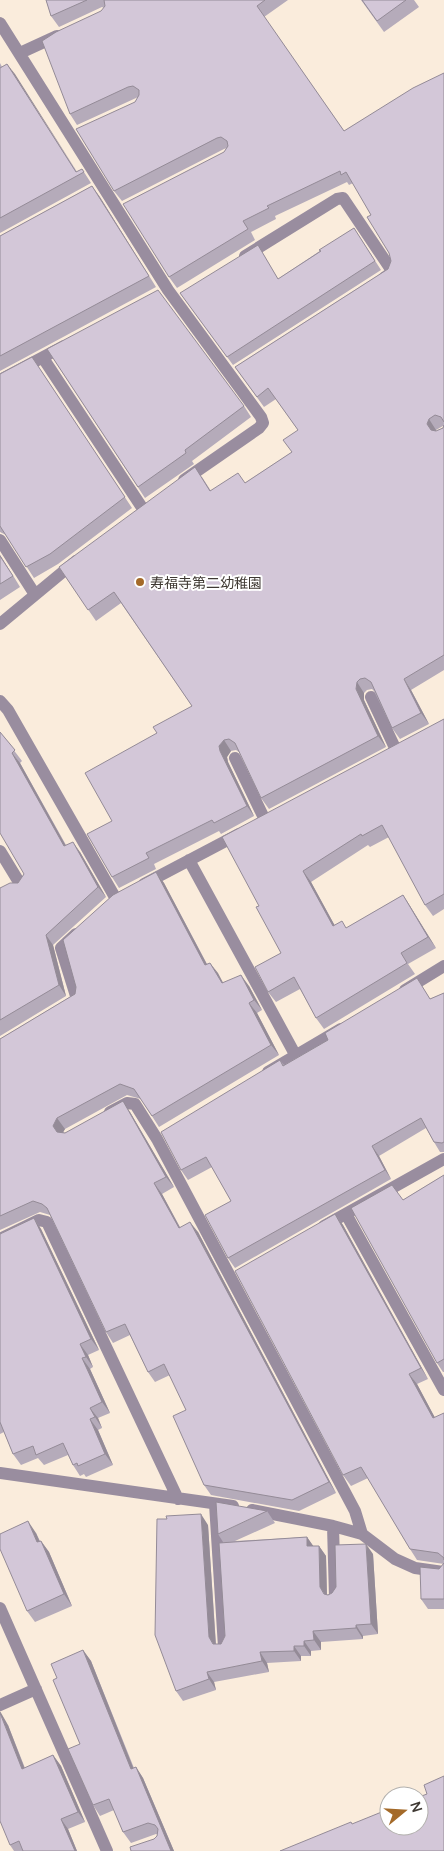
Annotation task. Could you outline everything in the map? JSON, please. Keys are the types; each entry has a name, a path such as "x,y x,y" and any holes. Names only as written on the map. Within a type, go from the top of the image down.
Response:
{"street":[{"path":"0,23 76,134 98,188 123,210 171,294 235,373 261,417 263,423 259,428 173,488"},
{"path":"20,53 71,30"},
{"path":"231,264 337,199 343,198 390,268 388,276 372,286"},
{"path":"0,380 76,340"},
{"path":"42,358 143,509"},
{"path":"0,540 34,593"},
{"path":"0,624 34,593 89,551"},
{"path":"371,697 396,750"},
{"path":"0,701 8,710 120,897 261,822 235,758"},
{"path":"0,851 22,887"},
{"path":"189,860 296,1056"},
{"path":"56,1012 76,1000 61,948 83,928"},
{"path":"395,996 444,966"},
{"path":"254,1081 354,1021"},
{"path":"99,1118 131,1102 135,1104 235,1276 354,1511 362,1534"},
{"path":"157,1139 168,1131"},
{"path":"313,1232 444,1159"},
{"path":"346,1214 444,1390"},
{"path":"0,1239 39,1220 47,1222 178,1498"},
{"path":"0,1472 178,1498 333,1526 362,1534 396,1559 415,1568 444,1572"},
{"path":"215,1504 224,1647"},
{"path":"333,1526 335,1597"},
{"path":"0,1608 106,1851"},
{"path":"0,1705 36,1689"}],"building":[{"path":"46,0 87,0 51,16"},
{"path":"104,0 265,0 257,6 344,131 413,88 444,73 444,422 441,417 435,415 429,419 427,424 431,430 436,431 443,428 444,425 444,655 404,679 421,713 392,728 371,682 365,678 360,679 357,682 356,689 378,736 261,798 235,743 229,739 224,740 219,746 220,751 247,806 214,823 212,820 146,853 149,858 112,877 87,834 112,821 85,773 157,733 153,727 192,706 114,592 88,610 59,567 195,467 210,491 238,473 245,483 292,452 283,440 298,430 268,388 257,397 235,367 388,269 391,261 389,253 367,217 371,215 346,172 341,175 340,171 267,206 269,208 243,221 248,229 169,277 123,204 224,152 228,146 227,141 221,137 217,138 114,191 76,129 135,102 139,95 139,90 133,86 128,87 70,114 42,41 56,32 101,11 105,6"},
{"path":"362,0 406,0 377,21"},
{"path":"7,64 76,172 82,169 84,172 0,218 0,68"},
{"path":"92,186 149,276 0,356 0,236"},
{"path":"354,228 375,261 227,357 180,293 258,245 278,279"},
{"path":"158,290 244,406 185,450 186,453 138,487 47,349"},
{"path":"32,357 125,497 50,554 26,567 0,526 0,374"},
{"path":"0,556 13,576 0,584"},
{"path":"444,719 444,894 425,905 382,825 362,836 361,834 303,871 333,926 342,921 346,928 403,895 428,937 401,953 407,963 316,1018 294,977 268,992 255,967 281,953 256,907 259,906 222,837"},
{"path":"0,732 15,750 12,753 64,846 73,842 98,887 46,935 59,985 0,1020 0,888 10,883 18,883 24,874 0,833"},
{"path":"156,872 205,965 210,963 222,983 241,975 254,1000 249,1003 271,1045 152,1116 134,1089 120,1084 57,1118 53,1126 57,1132 65,1133 123,1101 166,1177 154,1183 179,1228 190,1222 329,1482 292,1500 204,1485 173,1416 186,1410 164,1364 148,1372 125,1324 106,1332 47,1208 33,1201 0,1216 0,1039 75,994 76,987 63,940 113,895"},
{"path":"417,978 430,999 444,993 444,1142 434,1142 421,1118 372,1146 385,1170 228,1258 205,1215 231,1201 206,1157 181,1170 161,1132 280,1060 283,1066 328,1040 325,1033"},
{"path":"444,1175 444,1359 437,1363 351,1208 392,1185 403,1200"},
{"path":"335,1214 421,1368 409,1374 433,1418 444,1413 444,1558 438,1553 410,1549 361,1467 343,1475 235,1271"},
{"path":"34,1218 91,1339 80,1344 86,1357 82,1358 102,1402 90,1408 95,1417 90,1419 105,1454 78,1466 77,1463 73,1465 63,1443 36,1455 33,1446 13,1454 0,1422 0,1234"},
{"path":"216,1502 267,1511 218,1534"},
{"path":"201,1514 209,1637 213,1644 221,1644 225,1636 219,1543 307,1537 307,1546 319,1546 320,1587 324,1594 328,1595 336,1587 335,1545 366,1544 371,1624 356,1625 356,1628 313,1631 314,1640 304,1641 304,1646 294,1646 294,1651 260,1652 262,1661 207,1672 209,1679 176,1691 155,1635 157,1519 167,1519 166,1516"},
{"path":"28,1521 37,1542 41,1541 64,1594 27,1611 0,1549 0,1534"},
{"path":"444,1563 444,1599 421,1599 420,1567 439,1569"},
{"path":"83,1650 131,1769 136,1767 171,1851 131,1851 130,1847 154,1839 157,1836 158,1829 155,1825 148,1823 123,1832 109,1799 93,1805 68,1749 80,1744 53,1680 57,1678 51,1664"},
{"path":"0,1713 22,1769 53,1755 78,1812 61,1819 75,1851 23,1851 19,1841 10,1845 0,1821"},
{"path":"444,1776 444,1851 280,1851 351,1822 352,1824 379,1813 379,1836 429,1836 429,1786 424,1785"}],"place":[{"name":"寿福寺第二幼稚園","path":"140,582"}]}
